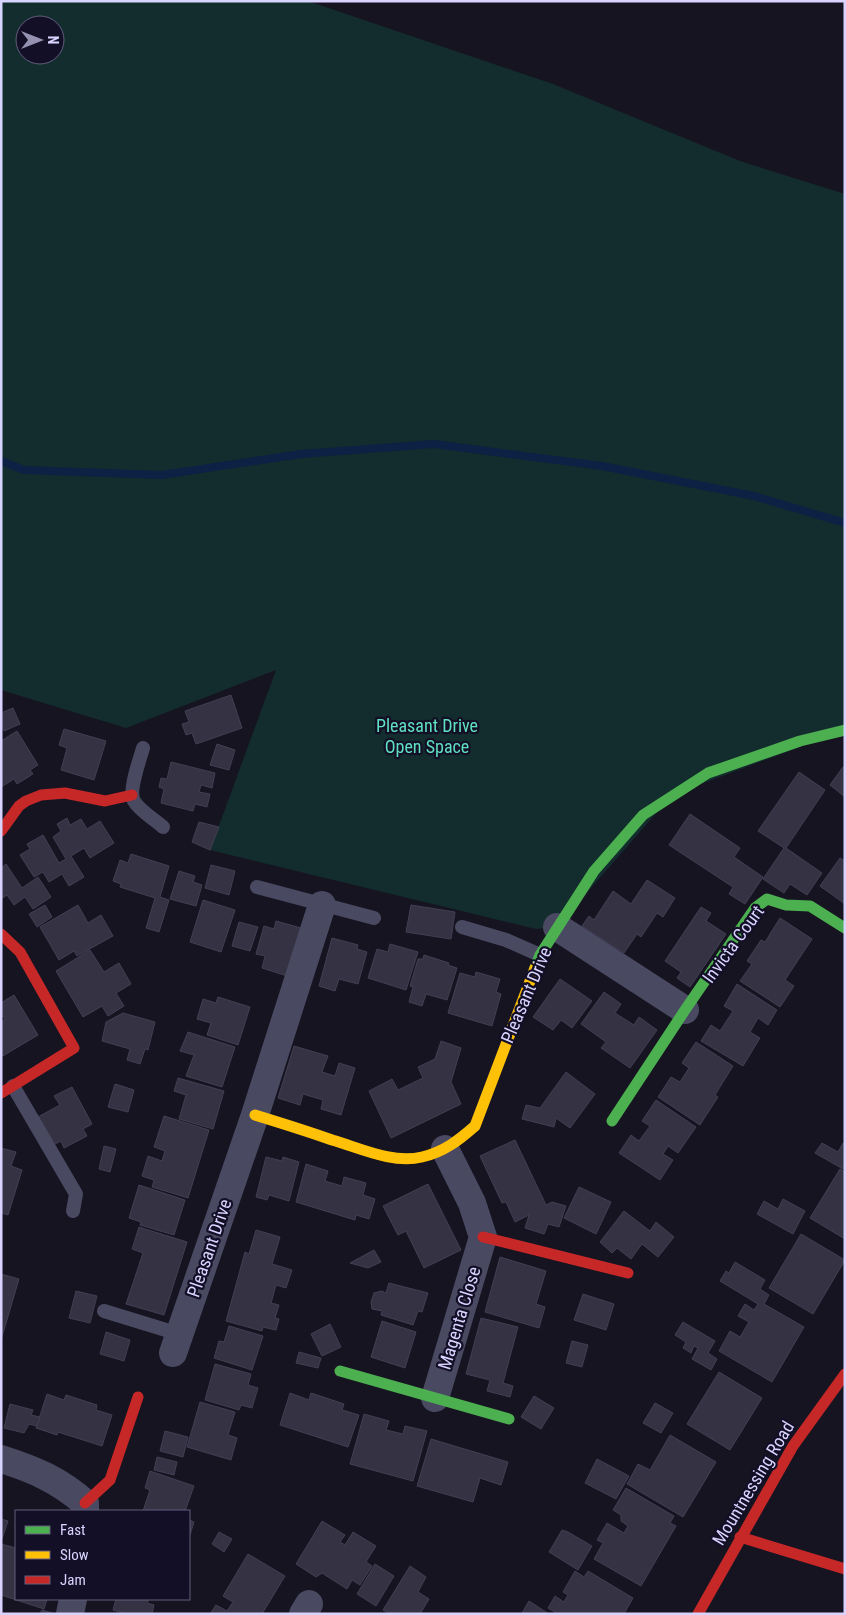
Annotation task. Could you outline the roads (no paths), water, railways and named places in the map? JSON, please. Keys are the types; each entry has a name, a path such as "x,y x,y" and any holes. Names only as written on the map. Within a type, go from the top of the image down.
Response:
{"street":[{"name":"Pleasant Drive","path":"255,1115 378,1154 401,1159 422,1157 444,1149 459,1140 474,1126 540,955 594,872 643,816 708,773 800,741 845,730"},
{"path":"1,831 8,826 17,807 32,797 45,793 81,796 100,801 110,801 132,795"},
{"name":"Invicta Court","path":"612,1121 755,908 767,899 786,905 810,906 845,928"},
{"name":"Pleasant Drive","path":"176,1344 255,1115 322,905"},
{"path":"557,927 685,1010"},
{"path":"1,934 20,952 74,1048 7,1090"},
{"path":"444,1149 472,1203 483,1237 628,1273"},
{"name":"Magenta Close","path":"435,1398 483,1237"},
{"path":"340,1371 509,1419"},
{"name":"Mountnessing Road","path":"698,1614 793,1446 845,1374"},
{"path":"1,1459 32,1468 81,1502 110,1480 138,1397"},
{"path":"740,1537 845,1569"},
{"path":"70,1614 73,1600"}],"lane":[{"path":"142,748 133,781 132,795 138,806 163,827"},
{"path":"257,887 374,918"},
{"path":"462,927 506,940 540,955"},
{"path":"7,1090 76,1194 73,1210"},
{"path":"104,1311 176,1344"}],"waterway":[{"path":"1,461 24,470 162,475 301,454 434,444 602,466 754,496 845,523"}],"park label":[{"name":"Pleasant Drive Open Space","path":"427,735"}]}
